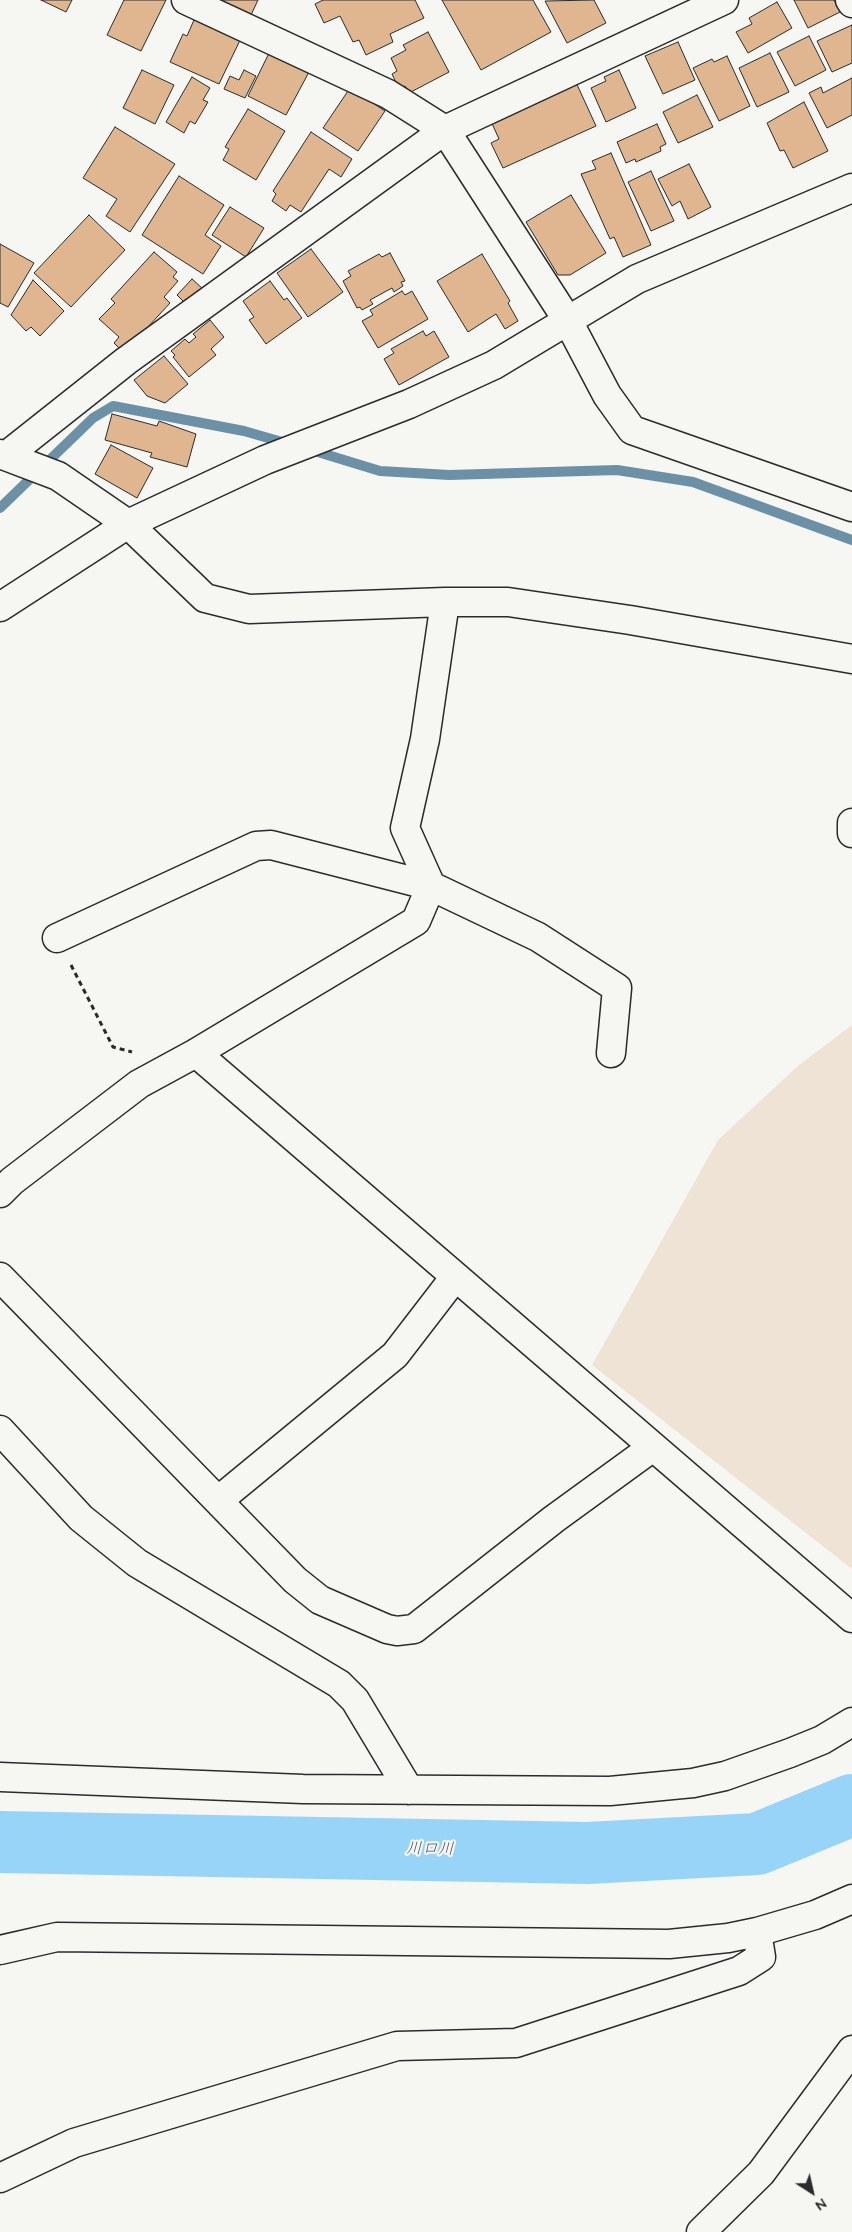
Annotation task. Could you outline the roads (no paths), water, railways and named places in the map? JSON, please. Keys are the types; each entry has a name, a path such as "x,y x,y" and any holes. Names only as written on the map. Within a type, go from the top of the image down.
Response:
{"street":[{"path":"186,0 388,94 445,130 568,321 607,395 632,430 852,507"},
{"path":"7,457 126,361 445,130 724,0"},
{"path":"0,607 128,524 268,458 409,404 494,365 637,279 852,188"},
{"path":"7,457 58,476 128,524 205,598 249,609 445,602 508,602 630,620 851,663"},
{"path":"0,1193 12,1181 139,1084 416,921 431,886 405,828 425,739 445,602"},
{"path":"852,823 852,834"},
{"path":"57,938 256,846 271,845 431,886 538,937 617,988 611,1053"},
{"path":"186,1058 455,1277 852,1618"},
{"path":"0,1277 295,1580 320,1600 387,1629 397,1631 414,1629 554,1519 652,1447"},
{"path":"218,1500 395,1355 455,1277"},
{"path":"0,1430 81,1518 138,1563 339,1684 355,1700 409,1790"},
{"path":"0,1778 228,1787 610,1791 692,1784 725,1776 822,1740 852,1722"},
{"path":"0,1950 57,1937 650,1944 699,1942 757,1932 815,1915 852,1899"},
{"path":"0,2178 74,2143 397,2046 516,2043 739,1970 760,1957 757,1932"},
{"path":"701,2232 761,2172 852,2050"}],"waterway":[{"path":"0,508 93,418 113,406 244,431 289,444"},
{"path":"308,449 380,471 449,475 617,470 693,482 852,540"},
{"name":"川口川","path":"0,1842 587,1853 757,1844 852,1805"}]}
